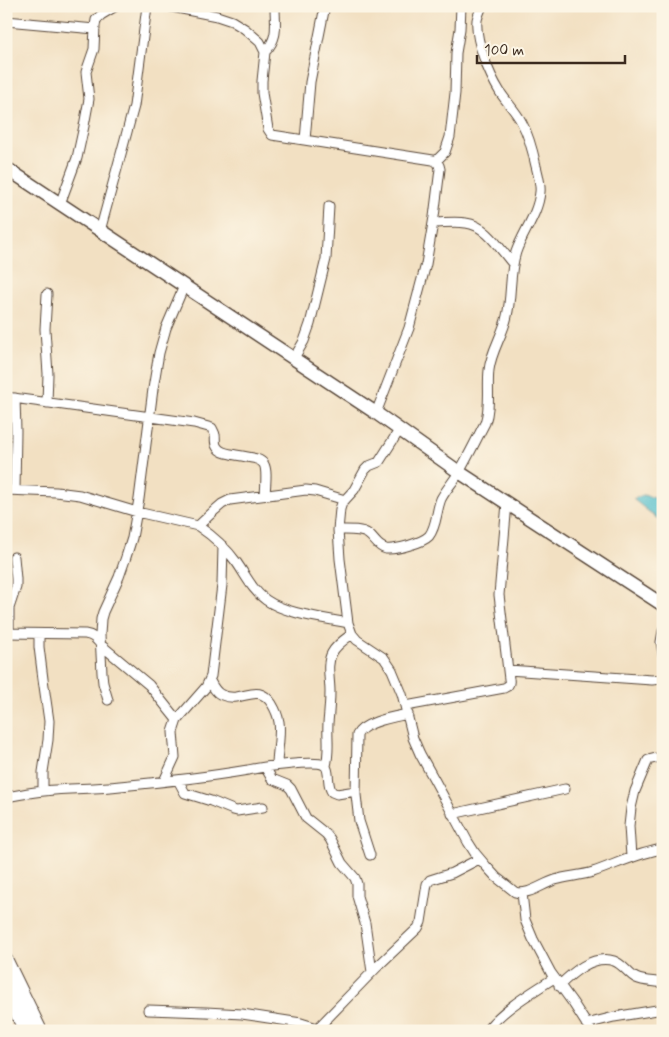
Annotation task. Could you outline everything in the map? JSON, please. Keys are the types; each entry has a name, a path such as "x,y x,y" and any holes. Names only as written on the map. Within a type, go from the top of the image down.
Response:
{"main road":[{"path":"6,961 40,1031"},
{"path":"6,990 26,1031"}],"street":[{"path":"60,204 77,158 86,118 88,99 86,72 94,49 96,20 116,6"},
{"path":"100,230 134,106 147,6"},
{"path":"167,6 217,16 239,24 260,42 265,52 262,86 270,134 436,161 439,164 440,169 433,223 426,264 409,328 376,413"},
{"path":"265,52 274,40 276,33 275,6"},
{"path":"305,140 310,82 325,6"},
{"path":"436,161 445,152 450,137 461,6"},
{"path":"338,530 363,532 368,534 379,546 385,548 420,542 429,536 441,499 459,472 487,416 489,407 489,369 508,315 513,264 518,245 538,202 540,191 539,180 523,124 500,92 484,58 480,45 477,19 482,6"},
{"path":"6,21 95,29"},
{"path":"6,168 400,429 459,472 663,605"},
{"path":"294,358 304,341 310,324 326,259 329,206"},
{"path":"433,223 466,223 478,226 487,233 513,264"},
{"path":"108,700 103,684 100,625 102,612 119,577 126,557 137,512 153,389 162,341 184,286"},
{"path":"47,294 45,339 48,374 47,402"},
{"path":"265,495 267,472 263,461 222,452 217,447 215,442 216,436 212,428 205,425 10,398 16,431 11,490 80,495 137,512 198,526 223,546 257,592 267,601 297,612 348,623"},
{"path":"400,429 379,462 365,470 354,490 340,508 338,530 341,576 348,623 356,640 388,663 398,684 420,754 463,835 479,859 496,877 514,892 522,893 558,879 594,872 631,857 663,849"},
{"path":"198,526 222,504 236,499 306,490 345,500"},
{"path":"370,855 359,821 356,790 358,732 362,728 407,710 508,686 510,682 499,595 507,503"},
{"path":"164,782 175,757 173,732 177,720 210,681 222,585 223,546"},
{"path":"14,557 16,587 9,608 8,634 90,635 149,685 177,720"},
{"path":"663,631 661,642 663,654"},
{"path":"39,634 49,721 43,772 43,791"},
{"path":"352,634 336,647 330,659 328,671 329,745 326,766 328,783 332,792 337,794 356,790"},
{"path":"508,670 652,680 663,679"},
{"path":"210,681 216,692 228,697 239,697 254,693 266,696 273,706 279,723 277,765"},
{"path":"631,857 629,826 632,800 647,761 651,758 663,756"},
{"path":"6,797 43,791 164,782 277,765 314,763 326,766"},
{"path":"265,767 272,779 287,785 291,789 306,818 330,839 342,863 355,878 358,891 357,896 365,923 372,972"},
{"path":"178,780 184,793 233,810 263,807"},
{"path":"452,814 565,789"},
{"path":"148,1010 242,1014 301,1023 314,1027 316,1031 372,972 418,928 421,922 427,884 430,880 452,873 479,859"},
{"path":"522,893 527,927 544,961 588,1027 614,1017 663,1009"},
{"path":"486,1031 500,1015 515,1004 570,976 582,967 601,960 614,961 635,978 663,983"}],"water":[{"path":"643,495 663,500 663,523 633,499"}]}
